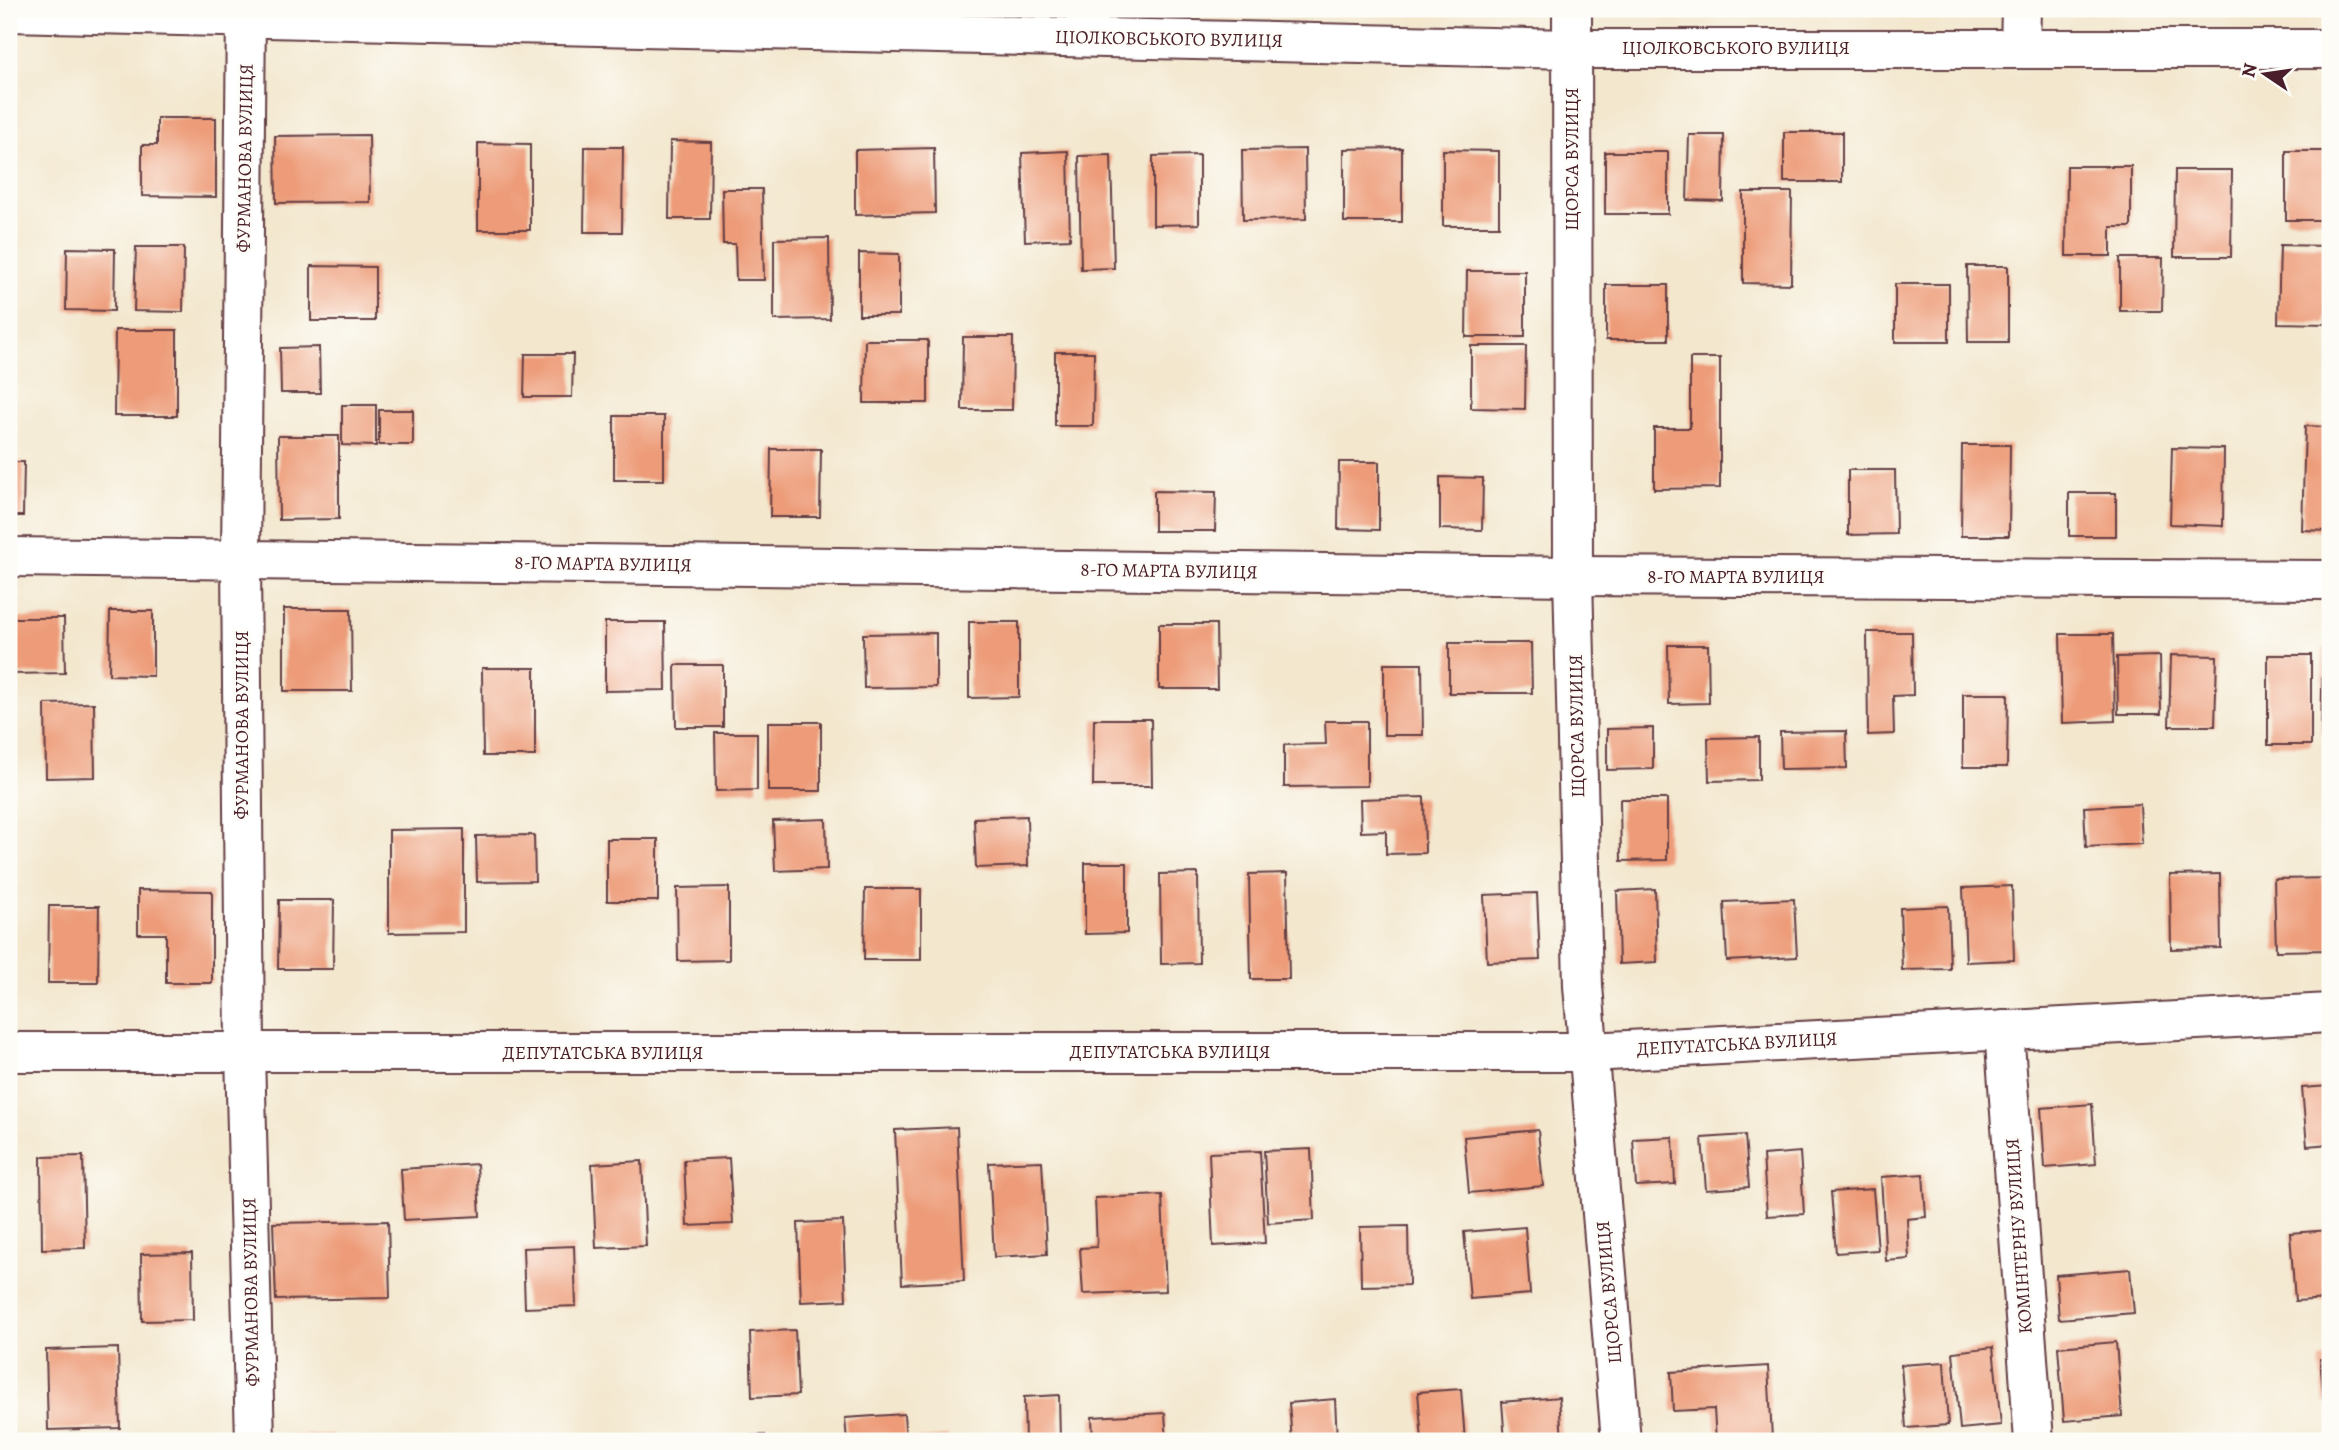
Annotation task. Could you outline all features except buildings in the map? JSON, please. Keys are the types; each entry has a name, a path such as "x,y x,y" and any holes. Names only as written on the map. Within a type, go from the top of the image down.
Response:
{"street":[{"name":"ЩОРСА ВУЛИЦЯ","path":"1572,9 1573,576 1583,986 1622,1441"},
{"path":"2020,48 2021,9"},
{"name":"ЦІОЛКОВСЬКОГО ВУЛИЦЯ","path":"9,12 246,12 1572,49 2330,49"},
{"name":"ФУРМАНОВА ВУЛИЦЯ","path":"246,12 241,559 245,1053 255,1441"},
{"name":"8-ГО МАРТА ВУЛИЦЯ","path":"9,557 1573,576 2330,580"},
{"name":"ДЕПУТАТСЬКА ВУЛИЦЯ","path":"9,1052 1590,1052 2330,1013"},
{"name":"КОМІНТЕРНУ ВУЛИЦЯ","path":"2004,1030 2034,1441"}]}
